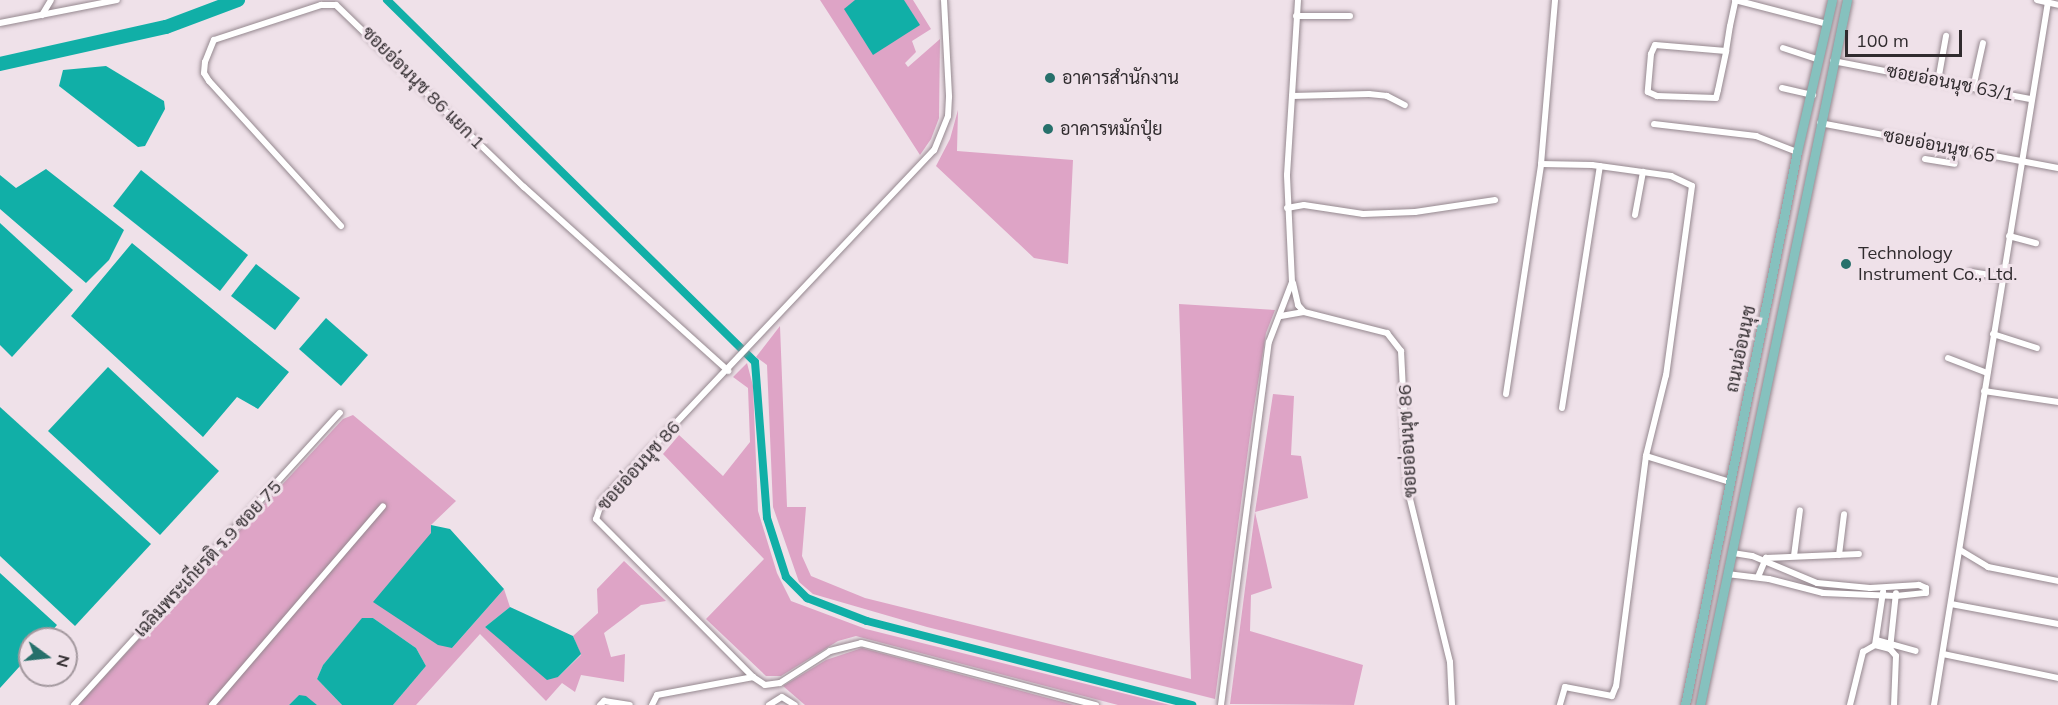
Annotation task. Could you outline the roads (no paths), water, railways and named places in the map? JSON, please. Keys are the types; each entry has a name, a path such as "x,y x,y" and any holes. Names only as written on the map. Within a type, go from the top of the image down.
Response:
{"main road":[{"name":"ถนนอ่อนนุช","path":"1684,705 1797,152 1813,95 1832,0"},
{"name":"ถนนอ่อนนุช","path":"1700,705 1847,0"},
{"path":"1806,120 1820,123"},
{"path":"1769,293 1786,297"}],"street":[{"path":"42,15 51,0"},
{"path":"0,23 117,0"},
{"name":"ซอยอ่อนนุช 86","path":"753,677 601,527 595,514 602,501 729,371 934,150 948,116 944,0"},
{"path":"1298,0 1287,208 1292,282 1298,305 1304,312"},
{"path":"1506,394 1541,164 1555,0"},
{"path":"2037,0 2058,5"},
{"path":"1726,51 1655,45 1651,54 1648,92 1713,100 1726,51 1735,1 1828,24"},
{"path":"1934,705 2048,2"},
{"name":"ซอยอ่อนนุช 86 แยก 1","path":"341,226 209,81 204,73 205,62 214,40 321,5 336,5 524,187 729,371"},
{"path":"1296,16 1350,16"},
{"path":"1938,81 1946,36"},
{"path":"1973,88 1983,42"},
{"path":"1783,48 1820,60"},
{"name":"ซอยอ่อนนุช 63/1","path":"1833,62 2031,99"},
{"path":"1782,88 1813,95"},
{"path":"1292,96 1369,94 1387,96 1405,105"},
{"name":"ซอยอ่อนนุช 65","path":"1820,123 2058,168"},
{"path":"1654,124 1756,136 1797,152"},
{"path":"1939,161 1941,146"},
{"path":"1925,159 1955,164"},
{"path":"1541,164 1600,166 1643,172 1683,179 1692,186 1666,375 1646,456 1615,691 1608,695 1565,687 1560,705"},
{"path":"1562,408 1600,166"},
{"path":"1635,215 1643,172"},
{"path":"1287,208 1304,205 1363,214 1415,212 1495,200"},
{"path":"2009,236 2036,243"},
{"path":"1971,272 2002,277"},
{"path":"1221,705 1269,342 1281,316 1292,282"},
{"path":"1281,316 1304,312"},
{"name":"ซอยอ่อนนุช 86","path":"1304,312 1387,333 1401,351 1408,491 1450,662 1452,705"},
{"path":"1993,334 2037,348"},
{"path":"1948,358 1987,373"},
{"path":"1984,391 2058,402"},
{"name":"เฉลิมพระเกียรติ ร.9 ซอย 75","path":"74,705 340,413"},
{"path":"1646,456 1730,482"},
{"path":"212,705 383,506"},
{"path":"1794,556 1800,510"},
{"path":"1839,555 1844,514"},
{"path":"1960,550 1988,567 2058,581"},
{"path":"1727,574 1758,577 1815,592 1896,596 1926,592 1923,585 1883,587 1817,582 1762,561 1732,553"},
{"path":"1762,561 1794,556 1859,554"},
{"path":"1758,577 1762,561"},
{"path":"1815,592 1817,582"},
{"path":"1894,705 1899,664 1891,647 1896,586"},
{"path":"1850,705 1863,652 1875,643 1883,587"},
{"path":"1951,604 2058,624"},
{"path":"652,705 657,695 753,677 765,685 780,683 830,651 861,643 1096,705"},
{"path":"1875,643 1916,651"},
{"path":"1943,654 2058,678"},
{"path":"769,705 782,697 795,705"},
{"path":"600,705 604,701 630,705"}],"water":[{"path":"855,0 904,0 920,25 873,55 844,9"},
{"path":"106,66 164,101 165,109 145,146 138,147 59,86 63,70"},
{"path":"46,169 124,230 109,260 86,283 0,209 0,175 16,188"},
{"path":"141,170 248,255 220,291 113,206"},
{"path":"0,223 73,290 12,357 0,345"},
{"path":"132,243 289,372 258,409 237,397 203,437 71,316"},
{"path":"256,264 300,298 275,330 231,296"},
{"path":"326,318 368,355 341,386 299,349"},
{"path":"108,367 219,471 160,535 48,431"},
{"path":"0,407 151,544 75,626 0,556"},
{"path":"431,525 450,529 504,589 452,648 438,645 373,602 431,533"},
{"path":"0,573 57,625 55,627 18,627 18,668 0,688"},
{"path":"510,607 573,636 581,654 558,677 547,680 485,627"},
{"path":"362,618 373,618 416,648 426,666 393,705 342,705 317,679 323,665"},
{"path":"299,695 306,696 317,705 289,705"}],"waterway":[{"path":"0,64 166,27 238,0"},
{"path":"387,0 755,362 767,518 786,577 807,598 867,621 1192,705"}],"place":[{"name":"อาคารสำนักงาน","path":"1050,78"},
{"name":"อาคารหมักปุ๋ย","path":"1048,129"},
{"name":"Technology Instrument Co., Ltd.","path":"1846,264"}]}
